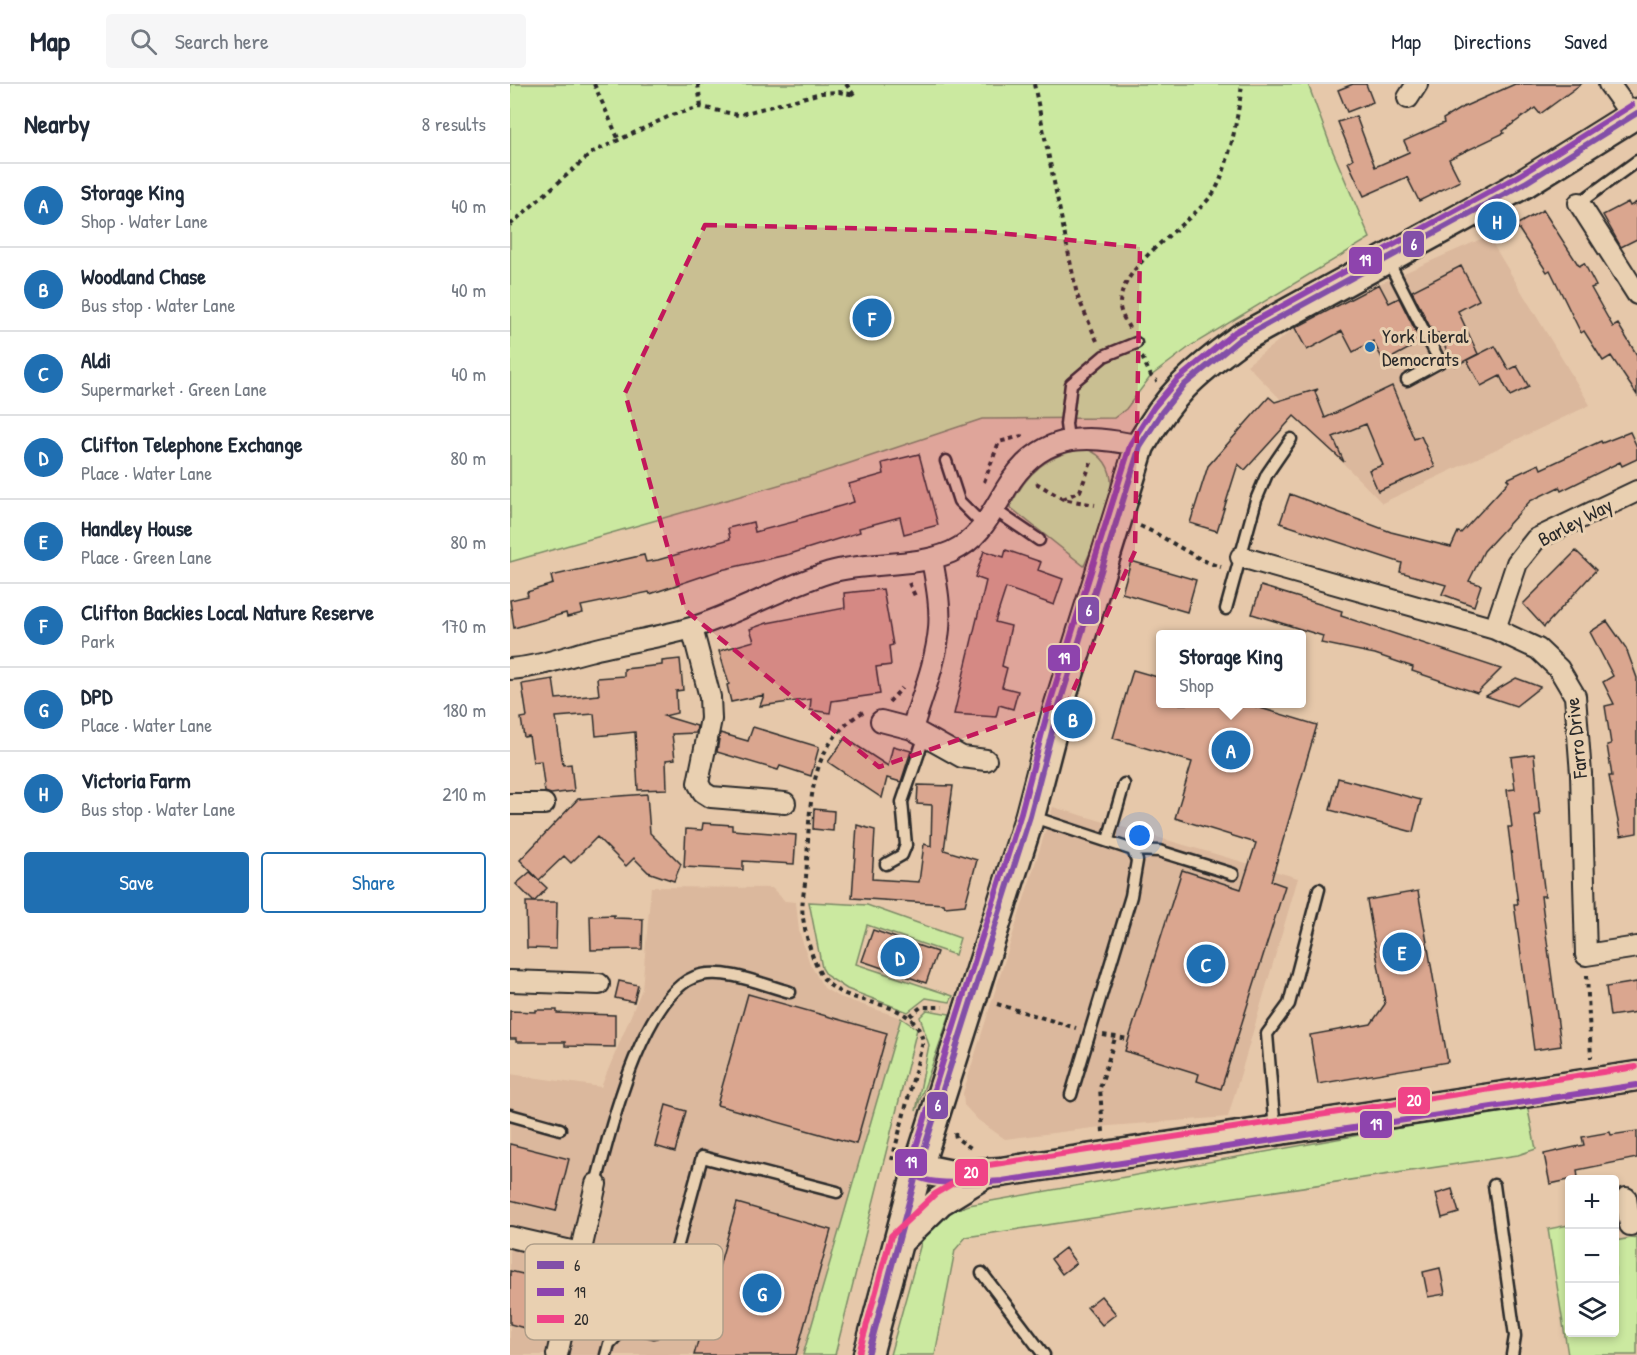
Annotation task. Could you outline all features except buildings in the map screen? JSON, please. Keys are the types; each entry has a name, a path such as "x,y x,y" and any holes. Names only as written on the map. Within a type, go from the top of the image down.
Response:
{"street":[{"path":"868,1355 898,1241 904,1166 969,1012 1030,816 1058,709 1140,446 1173,394 1204,366 1240,339 1525,183 1634,114 1609,84"},
{"path":"1579,203 1637,294"},
{"path":"510,669 548,663 692,628 832,572 932,559 961,546 990,518 1017,471 1033,455 1068,439 1098,438 1140,446"},
{"name":"Barley Way","path":"1495,629 1517,563 1536,539 1637,491"},
{"name":"Farro Drive","path":"1240,557 1495,629 1538,649 1559,669 1575,696 1581,774 1586,955"},
{"path":"919,732 939,627 939,603 932,559"},
{"path":"692,628 710,697 711,719 698,783 702,792 711,797 784,802"},
{"path":"878,712 919,732 949,752 962,757 986,760"},
{"path":"510,804 544,804"},
{"path":"1586,955 1637,947"},
{"path":"510,981 599,984"},
{"path":"904,1166 952,1175 985,1174 1637,1076"},
{"path":"898,1241 940,1201 985,1174"},
{"path":"582,1244 596,1184"},
{"path":"1626,1198 1630,1225"},
{"path":"510,1237 541,1244"},
{"path":"557,1355 560,1340"}],"lane":[{"path":"1579,203 1637,161"},
{"path":"1387,259 1440,362 1407,380"},
{"path":"1068,439 1066,424 1071,384 1104,356 1136,343"},
{"path":"1226,609 1256,500 1267,474 1291,439"},
{"path":"946,461 959,501 1039,540"},
{"path":"886,864 902,855 906,845 902,802 919,732"},
{"path":"1108,840 1124,784"},
{"path":"1030,816 1133,850 1159,851 1233,874"},
{"path":"1071,1095 1131,896 1137,861 1133,850"},
{"path":"1275,1131 1267,1034 1289,1004 1318,889"},
{"path":"596,1184 615,1111 633,1061 662,1005 689,980 717,973 790,992"},
{"path":"510,1115 560,1129"},
{"path":"678,1244 702,1157 837,1192"},
{"path":"1494,1185 1515,1336 1512,1355"},
{"path":"981,1273 1044,1355"},
{"path":"606,1355 613,1340"}],"path":[{"path":"594,84 618,138"},
{"path":"698,84 701,107"},
{"path":"510,225 593,152 618,138 672,115 701,107 738,115 821,93 839,92 855,95 846,84"},
{"path":"1034,84 1077,295 1104,356"},
{"path":"1173,394 1151,376 1120,309 1121,295 1132,275 1172,231 1211,196 1221,181 1242,84"},
{"path":"1063,499 1080,491 1098,438"},
{"path":"900,562 917,601"},
{"path":"904,1166 923,1041 920,1027 910,1016 836,989 822,976 811,950 802,916 813,784 822,758 847,723 878,712 891,702 908,680"},
{"path":"1586,955 1591,1067"},
{"path":"910,1016 921,1006 936,1005 969,1012 998,1004 1091,1032 1129,1039"},
{"path":"1104,1157 1100,1088 1115,1038"}],"highlighted area":[{"path":"705,225 978,231 1140,247 1135,551 1068,702 879,767 685,610 625,393"}],"shaded area":[{"path":"1488,236 1590,405 1382,503 1247,365 1295,328 1379,284"},
{"path":"1053,807 1298,878 1228,1117 1109,1126 1005,1139 978,1120 964,1105 963,1093"},
{"path":"651,887 772,888 785,901 796,902 799,931 810,964 824,988 837,996 901,1018 803,1355 510,1355 510,1074 601,1087 642,989"}],"green space":[{"path":"510,84 1308,84 1331,147 1370,238 1192,345 1151,376 1126,409 1114,418 982,419 817,474 510,562"},
{"path":"1087,449 1102,458 1109,471 1111,486 1104,519 1084,566 1010,507 1023,484 1040,467 1061,455"},
{"path":"809,902 867,905 960,938 955,955 867,925 856,964 953,996 950,1002 926,998 908,1012 847,989 827,976 822,968"},
{"path":"927,1010 950,1014 916,1111 929,1045 920,1017"},
{"path":"901,1018 917,1029 835,1355 803,1355"},
{"path":"1527,1105 1536,1149 1518,1155 966,1237 955,1250 935,1355 890,1355 923,1236 947,1213 969,1205"},
{"path":"1565,1226 1565,1336 1548,1229"},
{"path":"1637,1237 1637,1355 1568,1355 1565,1337 1619,1337 1619,1240"}],"transit line":[{"name":"19","path":"1632,105 1520,175 1235,332 1177,380 1154,407 1131,443 1049,706 1021,813 909,1169 915,1175 937,1182 1002,1181 1637,1085"},
{"name":"6","path":"868,1355 918,1168 1030,816 1058,709 1140,446 1162,412 1183,386 1240,339 1525,183 1637,113"},
{"name":"20","path":"859,1353 891,1236 935,1194 982,1166 1636,1067"}],"place":[{"name":"Victoria Farm","path":"1497,221"},
{"name":"Clifton Backies Local Nature Reserve","path":"872,318"},
{"name":"York Liberal Democrats","path":"1370,347"},
{"name":"Woodland Chase","path":"1073,719"},
{"name":"Storage King","path":"1231,750"},
{"name":"Handley House","path":"1402,952"},
{"name":"Clifton Telephone Exchange","path":"900,957"},
{"name":"Aldi","path":"1206,964"},
{"name":"DPD","path":"762,1293"}]}
